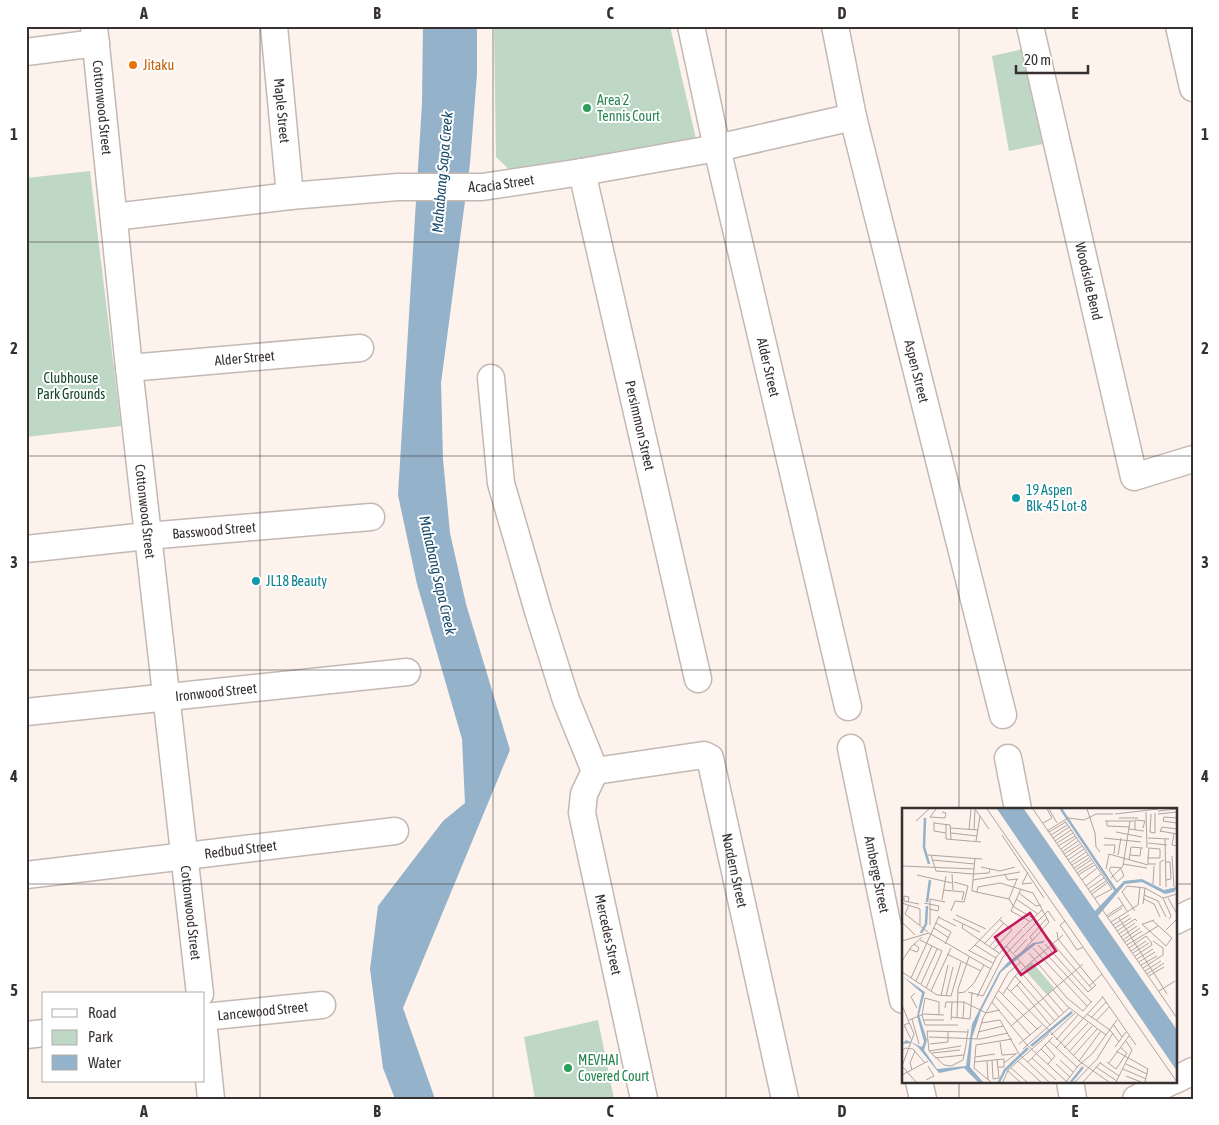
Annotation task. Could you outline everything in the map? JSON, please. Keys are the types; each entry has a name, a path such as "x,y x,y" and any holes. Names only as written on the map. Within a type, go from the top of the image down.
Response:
{"street":[{"name":"Maple Street","path":"274,26 290,196"},
{"name":"Alder Street","path":"691,26 717,148 848,707"},
{"name":"Aspen Street","path":"835,26 853,117 1003,714"},
{"name":"Woodside Bend","path":"1030,26 1134,477 1193,459"},
{"path":"1179,26 1193,88"},
{"path":"26,52 95,34"},
{"name":"Cottonwood Street","path":"95,34 147,536 200,992"},
{"name":"Acacia Street","path":"114,217 290,196 398,187 482,187 582,172 717,148 853,117"},
{"name":"Persimmon Street","path":"582,172 698,679"},
{"name":"Alder Street","path":"129,368 360,348"},
{"path":"491,378 501,483 566,700 595,771"},
{"name":"Basswood Street","path":"26,549 147,536 371,517"},
{"name":"Ironwood Street","path":"26,712 407,672"},
{"name":"Amberge Street","path":"851,748 902,995"},
{"name":"Nordern Street","path":"595,771 704,755 710,758 785,1099"},
{"path":"1008,758 1018,808"},
{"name":"Mercedes Street","path":"595,771 584,794 582,813 644,1099"},
{"name":"Redbud Street","path":"26,875 395,831"},
{"path":"1176,920 1193,912"},
{"name":"Lancewood Street","path":"205,1017 322,1005"},
{"path":"26,1035 42,1033"},
{"path":"205,1040 211,1099"},
{"path":"1176,1079 1193,1071"},
{"path":"919,1082 923,1099"},
{"path":"1070,1082 1073,1099"},
{"path":"1136,1099 1170,1082"}],"green space":[{"path":"494,26 670,26 696,139 513,173 496,157"},
{"path":"1023,49 1043,144 1009,151 992,56"},
{"name":"Clubhouse Park Grounds","path":"90,171 121,426 26,437 26,178"},
{"name":"MEVHAI Covered Court","path":"598,1020 614,1099 535,1099 524,1037"}],"water":[{"name":"Mahabang Sapa Creek","path":"423,26 477,26 477,74 470,163 441,383 443,459 450,533 466,604 510,750 403,1008 435,1099 395,1099 383,1068 370,969 378,906 443,821 465,803 462,739 417,584 398,495 422,103"}],"place":[{"name":"Jitaku","path":"133,65"},
{"name":"Area 2 Tennis Court","path":"587,108"},
{"name":"19 Aspen Blk-45 Lot-8","path":"1016,498"},
{"name":"JL18 Beauty","path":"256,581"},
{"name":"MEVHAI Covered Court","path":"568,1068"}]}
